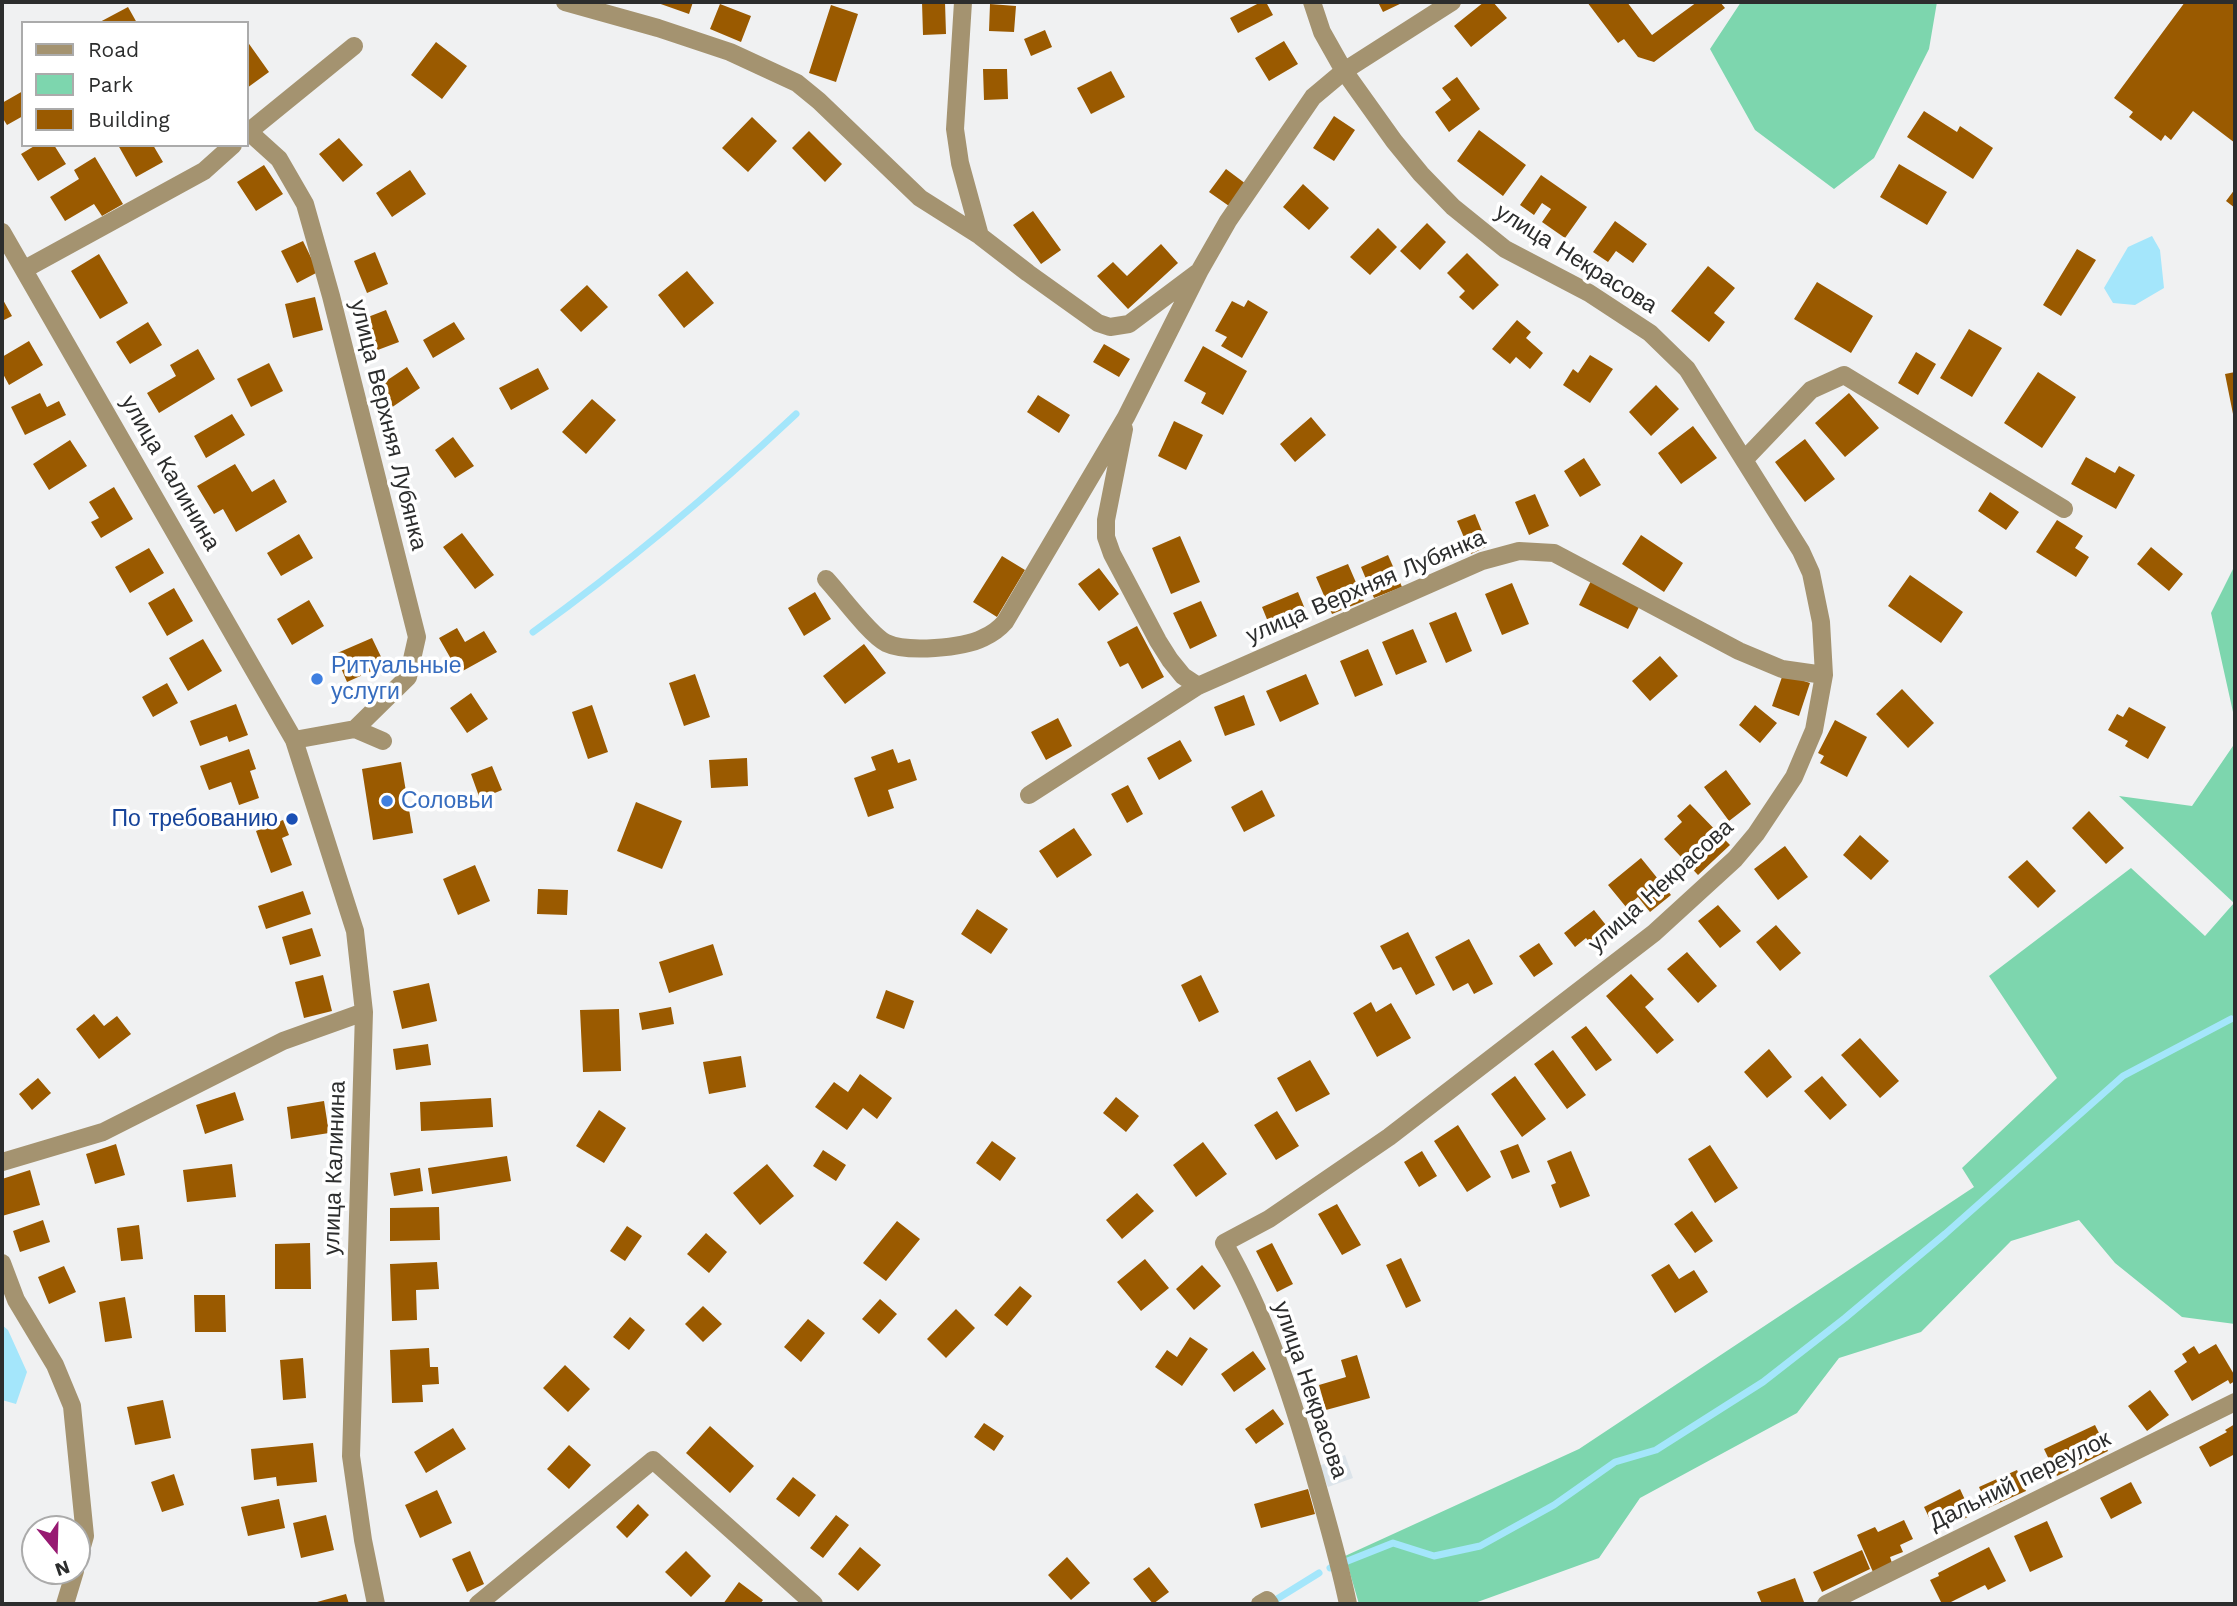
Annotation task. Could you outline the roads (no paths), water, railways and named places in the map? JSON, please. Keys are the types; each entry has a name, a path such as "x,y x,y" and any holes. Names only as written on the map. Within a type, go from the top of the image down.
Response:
{"street":[{"path":"565,2 730,52 797,82 920,198 980,236 1028,274 1098,323 1119,327 1136,320 1200,270"},
{"path":"963,2 955,129 960,163 980,236"},
{"name":"улица Некрасова","path":"1312,2 1322,32 1344,71 1420,174 1453,207 1505,249 1589,293 1650,333 1687,369 1801,551 1811,573 1818,603 1824,675 1814,730 1794,777 1756,834 1735,859 1654,933 1390,1137 1269,1219 1224,1243 1258,1309 1292,1398 1340,1564 1348,1604"},
{"path":"827,579 873,632 884,642 900,648 968,644 995,632 1005,622 1126,417 1200,270 1228,221 1314,97 1344,71 1452,2"},
{"path":"248,131 354,46"},
{"name":"улица Верхняя Лубянка","path":"248,133 279,159 305,204 331,296 417,637 408,677 355,729"},
{"path":"25,268 204,171 231,147"},
{"name":"улица Калинина","path":"2,232 294,740 355,931 364,1012 351,1456 363,1540 376,1604"},
{"path":"1745,459 1811,390 1844,375 2064,509"},
{"path":"1126,417 1106,520 1106,537 1112,554 1158,641 1183,676 1198,686"},
{"name":"улица Верхняя Лубянка","path":"1029,795 1198,686 1482,561 1519,551 1554,553 1739,651 1782,669 1824,675"},
{"path":"294,740 355,729 383,741"},
{"path":"2,1163 103,1132 283,1041 364,1012"},
{"path":"2,1263 16,1300 55,1366 72,1406 83,1515"},
{"name":"Дальний переулок","path":"1826,1604 2235,1402"},
{"path":"478,1604 653,1460 814,1604"},
{"path":"65,1604 71,1585"}],"water":[{"path":"2152,236 2160,250 2164,288 2135,305 2113,303 2104,288 2128,247"},
{"path":"2,1325 8,1330 27,1372 16,1404 2,1400"}],"waterway":[{"path":"533,632 602,581 668,527 796,414"},
{"path":"1330,1568 1393,1543 1434,1556 1480,1546 1554,1505 1615,1462 1656,1450 1763,1382 1845,1318 1945,1234 2123,1076 2231,1019"},
{"path":"1269,1604 1319,1573"}],"place":[{"name":"Ритуальные услуги","path":"317,679"},
{"name":"Соловьи","path":"387,801"},
{"name":"По требованию","path":"292,819"}]}
